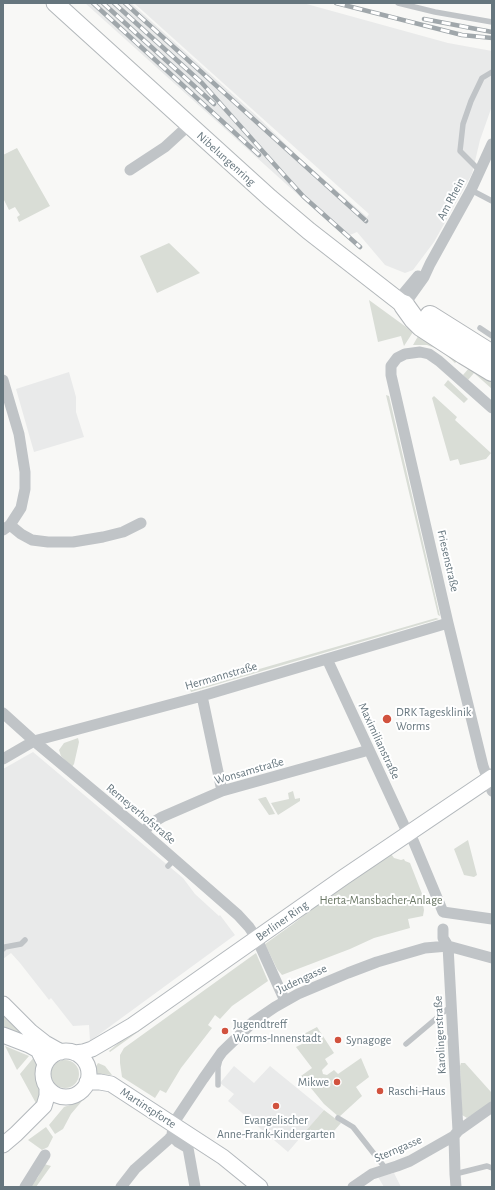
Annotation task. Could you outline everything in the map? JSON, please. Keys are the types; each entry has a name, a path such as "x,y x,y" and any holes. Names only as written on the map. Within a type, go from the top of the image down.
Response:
{"highway":[{"path":"401,302 428,315 492,355"},
{"path":"401,302 421,326 492,371"}],"main road":[{"name":"Nibelungenring","path":"55,3 189,126 309,232 401,302"},
{"name":"Berliner Ring","path":"68,1052 83,1052 92,1049 132,1025 257,939 343,875 490,783"},
{"path":"3,1004 31,1032 45,1043 84,1060 87,1075 80,1092 61,1100 36,1126 16,1134"},
{"name":"Berliner Ring","path":"87,1075 132,1025"},
{"path":"3,1034 38,1050 45,1064"},
{"path":"3,1145 44,1106 47,1096 47,1087 43,1076 45,1064 50,1057 68,1052"},
{"name":"Martinspforte","path":"87,1075 100,1082 111,1084 172,1130 204,1144 260,1187"},
{"path":"47,1087 56,1095 67,1097"}],"street":[{"path":"130,170 165,147 189,126"},
{"name":"Am Rhein","path":"401,302 421,283 471,190 492,144"},
{"name":"Friesenstraße","path":"490,783 482,766 448,623 391,375 391,366 397,358 405,354 420,352 429,354 492,408"},
{"path":"3,380 19,434 25,472 25,489 22,508 6,528 32,540 48,542 73,542 123,532 141,523"},
{"name":"Hermannstraße","path":"3,759 34,741 202,696 448,623"},
{"name":"Maximilianstraße","path":"327,659 409,833 443,912"},
{"path":"202,696 222,791"},
{"name":"Remeyerhofstraße","path":"3,713 34,741 143,832 172,863 238,915 257,939"},
{"name":"Wonsamstraße","path":"143,832 152,823 162,817 222,791 369,750"},
{"path":"443,912 492,919"},
{"name":"Karolingerstraße","path":"443,912 444,938 448,946 451,1006 456,1134 456,1187"},
{"path":"257,939 285,1001"},
{"name":"Judengasse","path":"121,1187 135,1169 170,1139 172,1130 203,1079 222,1052 253,1022 285,1001 319,985 377,962 425,948 448,946 492,958"},
{"name":"Sterngasse","path":"353,1187 372,1174 410,1161 456,1134 492,1107"},
{"path":"172,1130 178,1142 188,1148 195,1187"},
{"path":"25,1187 45,1155"}],"lane":[{"path":"398,3 435,12 492,22"},
{"path":"480,171 460,151 463,124 471,101 482,78 492,72"},
{"path":"471,190 492,201"},
{"path":"480,328 492,336"},
{"path":"3,949 5,947 21,944 25,940"},
{"path":"406,1044 451,1006"},
{"path":"218,1085 218,1067 222,1052"},
{"path":"338,1118 352,1127 386,1169"},
{"path":"455,1174 487,1166 492,1168"}],"shaded area":[{"path":"85,3 131,3 259,118 301,159 367,217 369,214 134,3 303,3 448,43 492,51 492,106 480,140 472,174 434,242 413,270 405,273 385,265 357,232 345,237"},
{"path":"69,372 76,397 76,412 84,437 34,452 16,389"},
{"path":"33,752 183,878 195,894 219,916 220,915 235,935 90,1041 89,1025 73,1026 51,998 49,1000 11,953 3,959 3,769"},
{"name":"Evangelischer Anne-Frank-Kindergarten","path":"234,1066 254,1083 270,1066 324,1110 288,1152 228,1101 234,1094 220,1083"},
{"path":"394,1173 401,1187 384,1187 378,1177"}],"green space":[{"path":"17,148 50,206 19,222 17,217 20,215 15,207 9,210 3,198 3,155"},
{"path":"169,243 200,273 157,293 140,256"},
{"path":"369,300 413,332 404,346 401,336 378,342"},
{"path":"421,331 492,376 492,389 474,373 468,380 463,375 469,368 458,360 455,363 443,352 427,345 413,345"},
{"path":"448,380 468,399 464,403 444,385"},
{"path":"386,395 389,396 440,616 438,615"},
{"path":"434,396 457,417 455,420 491,453 486,459 460,465 458,459 450,461 432,398"},
{"path":"436,618 439,619 191,692 190,689"},
{"path":"78,738 79,742 72,767 61,756 59,750 64,743"},
{"path":"293,791 295,799 300,798 300,801 278,815 271,803 289,799 288,793"},
{"path":"266,797 275,814 269,815 258,799"},
{"path":"468,840 477,875 474,877 464,875 454,849"},
{"name":"Herta-Mansbacher-Anlage","path":"391,854 394,858 401,860 404,859 410,863 426,904 423,905 423,916 408,919 410,928 374,938 350,949 282,975 277,969 265,944 322,901"},
{"path":"256,953 268,981 232,1006 220,1019 215,1015 208,1025 212,1028 181,1068 166,1093 160,1090 155,1098 122,1077 120,1055 124,1048"},
{"path":"183,997 184,999 110,1052 109,1051 122,1040"},
{"path":"3,1011 31,1038 3,1029"},
{"path":"317,1027 334,1053 325,1059 328,1064 322,1070 323,1074 327,1075 334,1070 338,1074 361,1058 369,1077 356,1087 362,1096 339,1117 324,1104 301,1076 312,1068 296,1047 304,1043 300,1036"},
{"path":"5,1046 29,1056 17,1070"},
{"path":"35,1056 39,1065 39,1076 43,1092 38,1107 20,1074"},
{"path":"65,1060 75,1064 79,1074 75,1084 65,1088 55,1084 51,1074 55,1064"},
{"path":"98,1063 105,1066 112,1075 98,1074 95,1072 95,1068"},
{"path":"461,1063 465,1063 491,1092 491,1103 467,1118 462,1115"},
{"path":"82,1101 71,1114 63,1129 55,1134 49,1125 64,1107"},
{"path":"324,1110 341,1123 334,1131 304,1133"},
{"path":"46,1127 53,1137 48,1147 42,1150 28,1140"},
{"path":"44,1164 51,1166 36,1187 29,1187 38,1177"}],"railway":[{"path":"93,3 259,155"},
{"path":"103,3 214,104"},
{"path":"114,3 202,83 304,197 360,247"},
{"path":"125,3 366,221"},
{"path":"336,3 462,35 492,38"},
{"path":"424,19 492,32"}],"place":[{"name":"DRK Tagesklinik Worms","path":"387,719"},
{"name":"Jugendtreff Worms-Innenstadt","path":"225,1031"},
{"name":"Synagoge","path":"338,1040"},
{"name":"Mikwe","path":"337,1082"},
{"name":"Raschi-Haus","path":"380,1091"},
{"name":"Evangelischer Anne-Frank-Kindergarten","path":"276,1106"}]}
